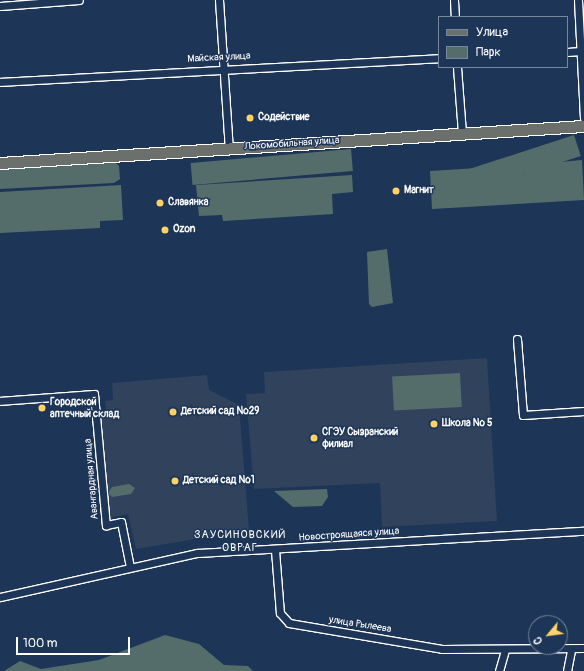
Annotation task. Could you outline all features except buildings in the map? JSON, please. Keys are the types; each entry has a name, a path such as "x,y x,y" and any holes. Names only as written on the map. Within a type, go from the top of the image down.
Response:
{"main road":[{"name":"Локомобильная улица","path":"0,163 584,126"}],"street":[{"path":"0,6 80,0"},
{"path":"220,0 229,149"},
{"path":"454,0 455,16"},
{"path":"578,0 584,118"},
{"path":"568,52 581,51"},
{"name":"Майская улица","path":"0,82 224,68 438,58"},
{"path":"457,68 462,134"},
{"path":"518,339 523,415 584,411"},
{"name":"Авангардная улица","path":"0,402 94,394 106,525 121,522 130,567"},
{"name":"Новостроящаяся улица","path":"0,597 197,553 275,550 584,531"},
{"name":"улица Рылеева","path":"275,550 280,613 289,623 442,650 571,650 584,648"},
{"path":"499,671 505,650"},
{"path":"567,671 571,650"}],"shaded area":[{"path":"487,358 497,521 382,527 380,483 254,489 246,394 265,393 264,372"},
{"name":"Детский сад №1","path":"207,375 209,390 239,405 249,530 136,549 128,514 108,518 100,419 107,418 105,401 113,400 112,383"}],"green space":[{"path":"574,135 581,156 444,200 437,179"},
{"path":"351,149 353,171 193,185 191,163"},
{"path":"582,160 584,200 432,209 430,171 494,167 495,176 526,174 526,165"},
{"path":"115,162 119,166 120,179 114,183 0,189 0,168"},
{"path":"352,175 353,192 332,194 333,214 223,221 222,215 199,216 196,185"},
{"path":"121,185 123,220 100,221 100,228 0,233 0,192"},
{"path":"387,249 393,303 372,307 369,304 367,252"},
{"path":"460,373 462,407 394,411 392,377"},
{"path":"129,484 135,488 131,494 112,497 108,493 112,487"},
{"path":"327,489 328,497 322,506 293,507 274,491"},
{"path":"165,635 199,644 224,665 248,666 253,671 4,671 20,661 41,669 99,660"}],"place":[{"name":"Содействие","path":"250,118"},
{"name":"Магнит","path":"396,191"},
{"name":"Славянка","path":"160,203"},
{"name":"Ozon","path":"165,230"},
{"name":"Городской аптечный склад","path":"42,408"},
{"name":"Детский сад №29","path":"173,412"},
{"name":"Школа № 5","path":"434,424"},
{"name":"СГЭУ Сызранский филиал","path":"314,438"},
{"name":"Детский сад №1","path":"175,481"}],"district":[{"name":"ЗАУСИНОВСКИЙ ОВРАГ","path":"240,542"}]}
